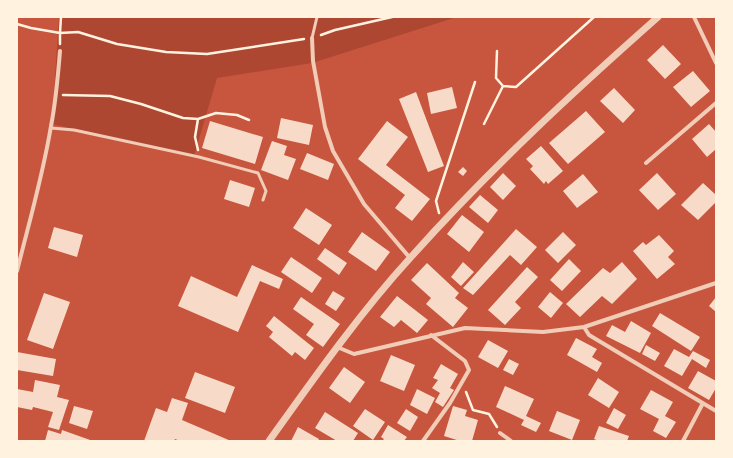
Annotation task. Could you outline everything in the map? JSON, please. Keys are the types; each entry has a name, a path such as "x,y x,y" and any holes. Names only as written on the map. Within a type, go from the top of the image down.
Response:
{"street":[{"path":"269,441 337,347 410,258 441,223 502,160 589,78 658,17"},
{"path":"694,17 716,63"},
{"path":"312,38 313,61 325,127 333,152 364,204 410,258"},
{"path":"17,271 38,188 51,128 60,51"},
{"path":"646,162 716,103"},
{"path":"337,347 354,354 465,328 544,332 584,327 716,283"},
{"path":"584,327 589,336 716,411"},
{"path":"423,441 450,403 469,370 464,361 431,335"},
{"path":"683,441 703,403"},
{"path":"500,433 511,441"}],"lane":[{"path":"312,38 317,17"},
{"path":"51,128 74,130 199,157 258,173 266,190 263,200"}],"path":[{"path":"60,51 61,17"},
{"path":"17,24 60,33 78,32 117,44 166,52 207,54 312,38 335,30 392,17"},
{"path":"497,51 496,78 502,86 516,87 594,17"},
{"path":"441,223 436,201 475,82"},
{"path":"484,124 502,86"},
{"path":"56,94 110,96 141,104 183,118 198,119 216,113 237,115 249,120"},
{"path":"198,119 194,136 199,157"},
{"path":"462,381 473,410 489,414 500,433"}],"shaded area":[{"path":"59,17 457,17 312,63 217,78 194,156 52,124"}],"building":[{"path":"663,45 681,64 665,79 647,60"},
{"path":"693,71 710,91 691,107 673,87"},
{"path":"452,87 457,108 431,114 427,93"},
{"path":"614,88 635,110 623,123 600,101"},
{"path":"416,92 444,166 428,172 399,99"},
{"path":"586,111 605,132 568,164 549,143"},
{"path":"281,118 313,125 309,145 277,138"},
{"path":"210,121 263,137 255,164 202,148"},
{"path":"387,121 408,137 386,165 430,199 412,221 395,208 405,195 358,159"},
{"path":"709,124 716,132 716,149 707,157 692,139"},
{"path":"272,141 287,146 284,155 296,159 288,180 261,170"},
{"path":"541,146 563,171 548,184 546,181 544,184 530,169 533,166 526,159"},
{"path":"307,153 334,164 328,180 300,169"},
{"path":"463,167 467,171 463,176 458,172"},
{"path":"503,173 516,186 503,200 490,187"},
{"path":"657,173 676,194 658,210 639,190"},
{"path":"583,174 598,192 577,208 563,191"},
{"path":"230,180 255,188 249,207 224,199"},
{"path":"703,183 716,195 716,202 698,220 681,205"},
{"path":"480,195 498,210 488,223 469,207"},
{"path":"306,208 332,225 319,245 293,228"},
{"path":"462,215 484,232 469,252 447,234"},
{"path":"54,227 83,235 77,257 48,248"},
{"path":"516,229 537,247 521,265 510,255 473,295 463,288"},
{"path":"362,232 390,252 376,271 348,252"},
{"path":"563,232 576,245 558,263 545,250"},
{"path":"659,235 674,251 668,257 675,264 657,279 633,251 643,242 646,245"},
{"path":"325,248 347,263 339,275 317,259"},
{"path":"291,257 322,278 312,293 281,272"},
{"path":"569,259 581,271 562,291 550,280"},
{"path":"463,262 474,272 461,286 451,277"},
{"path":"622,262 637,279 612,304 602,296 580,317 566,304 603,268 610,273"},
{"path":"427,263 459,293 455,298 468,308 453,327 426,304 431,298 411,280"},
{"path":"252,265 283,279 279,289 260,281 238,332 178,306 191,276 237,297"},
{"path":"527,267 538,277 515,302 521,308 505,325 488,310"},
{"path":"333,291 345,298 336,311 325,304"},
{"path":"550,292 563,303 551,318 538,307"},
{"path":"44,293 70,302 53,349 27,340"},
{"path":"397,296 428,320 417,333 401,320 394,327 380,317"},
{"path":"301,297 340,324 323,347 306,335 314,324 293,309"},
{"path":"716,297 716,312 709,306"},
{"path":"660,313 700,337 691,351 652,326"},
{"path":"274,316 314,348 305,360 295,352 292,356 269,337 273,332 266,326"},
{"path":"631,321 651,333 640,353 606,336 612,325 625,332"},
{"path":"576,338 597,349 592,357 602,363 597,372 567,355"},
{"path":"488,340 508,351 498,368 478,357"},
{"path":"646,345 660,353 655,361 642,354"},
{"path":"674,349 689,357 693,351 710,360 706,368 692,359 682,376 664,366"},
{"path":"17,352 56,359 53,376 17,370"},
{"path":"391,355 415,365 404,391 380,381"},
{"path":"509,359 519,364 513,375 503,370"},
{"path":"441,364 458,374 450,388 454,390 443,407 435,402 440,393 432,388 438,380 433,378"},
{"path":"344,367 365,382 350,403 329,388"},
{"path":"698,371 716,381 716,388 709,400 688,388"},
{"path":"195,372 235,387 225,413 185,398"},
{"path":"598,378 619,392 609,408 588,395"},
{"path":"35,380 60,385 57,397 69,400 59,430 48,427 53,412 33,407 32,410 17,407 17,389 33,392"},
{"path":"505,386 534,399 526,416 541,423 536,432 521,425 524,420 496,407"},
{"path":"417,389 435,398 427,414 410,405"},
{"path":"651,390 673,402 665,416 676,422 666,438 653,431 659,419 640,409"},
{"path":"172,398 188,403 182,420 231,441 180,441 175,439 174,441 144,441 156,408 167,412"},
{"path":"74,406 93,411 87,429 69,423"},
{"path":"453,406 467,410 465,416 478,420 472,441 460,441 444,436"},
{"path":"614,408 626,415 618,429 606,423"},
{"path":"365,409 385,422 373,440 353,426"},
{"path":"406,409 418,417 410,431 397,423"},
{"path":"557,411 580,420 572,440 549,431"},
{"path":"325,412 358,433 353,441 337,441 315,428"},
{"path":"388,425 407,437 404,441 382,441 384,439 381,437"},
{"path":"599,426 629,436 627,441 599,441 594,439"},
{"path":"298,427 319,439 318,441 291,441"},
{"path":"48,430 61,434 62,430 93,441 45,441"}]}
